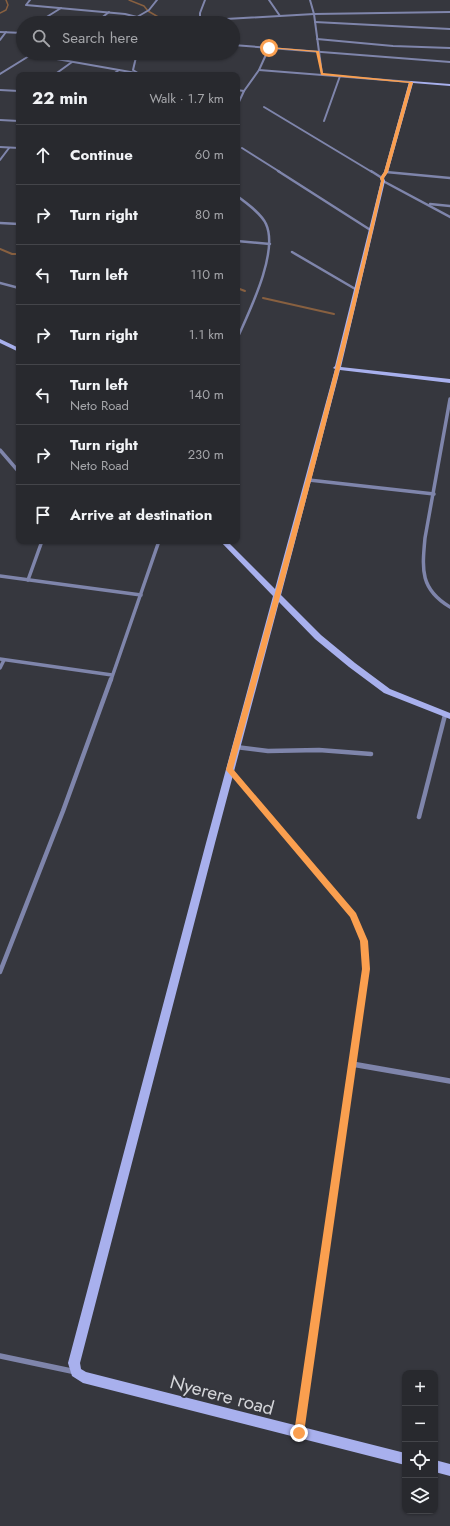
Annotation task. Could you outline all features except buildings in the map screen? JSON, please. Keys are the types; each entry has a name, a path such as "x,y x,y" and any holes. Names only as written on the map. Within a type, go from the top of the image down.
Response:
{"street":[{"path":"30,0 26,5 110,12 132,16"},
{"path":"139,16 148,11 157,0"},
{"path":"200,16 205,0"},
{"path":"270,0 280,16"},
{"path":"310,0 314,14 322,74"},
{"path":"49,16 62,8"},
{"path":"105,16 110,12"},
{"path":"240,19 314,14 450,12"},
{"path":"315,22 450,30"},
{"path":"0,32 16,33"},
{"path":"0,40 6,32"},
{"path":"317,39 392,46 450,48"},
{"path":"240,46 450,62"},
{"path":"240,98 259,70 269,48"},
{"path":"0,74 23,60"},
{"path":"61,60 130,72"},
{"path":"132,70 135,60"},
{"path":"58,72 72,62"},
{"path":"123,71 132,70 135,72"},
{"path":"259,70 450,85"},
{"path":"324,121 340,76"},
{"path":"0,1356 76,1372 74,1363 236,747 309,480 336,368 372,231 383,177 411,82"},
{"path":"0,90 16,91"},
{"path":"240,90 244,91"},
{"path":"264,107 450,217"},
{"path":"0,120 16,121"},
{"path":"0,147 16,148"},
{"path":"0,160 9,148"},
{"path":"242,148 372,231"},
{"path":"383,177 450,178"},
{"path":"240,199 266,224 270,244 261,279 240,332"},
{"path":"427,204 450,206"},
{"path":"0,223 16,224"},
{"path":"240,241 270,244"},
{"path":"292,252 357,290"},
{"path":"0,283 16,287"},
{"path":"0,341 16,349"},
{"path":"336,368 450,381"},
{"path":"450,399 434,494 425,533 424,553 427,585 436,599 450,607"},
{"path":"0,450 16,469"},
{"path":"309,480 434,494"},
{"path":"28,580 41,544"},
{"path":"0,972 59,823 158,544"},
{"path":"226,544 318,637 352,665 388,691 447,716 419,817"},
{"path":"0,576 141,594"},
{"path":"0,668 2,659 112,675"},
{"path":"236,747 268,751 318,750 371,754"},
{"path":"230,770 353,916 364,941 366,969 299,1433"},
{"path":"352,1064 450,1081"},
{"name":"Nyerere road","path":"76,1372 83,1377 402,1458"},
{"path":"438,1467 450,1470"}],"waterway":[{"path":"0,13 6,10 8,5 6,0"},
{"path":"129,0 144,6 148,11 157,16"},
{"path":"0,249 16,254"},
{"path":"240,289 245,291"},
{"path":"263,298 334,314"}],"route":[{"path":"269,48 318,52 322,74 411,82 386,172 382,178 383,181 372,231 336,368 309,480 230,770 353,916 364,941 366,969 299,1433"}]}
